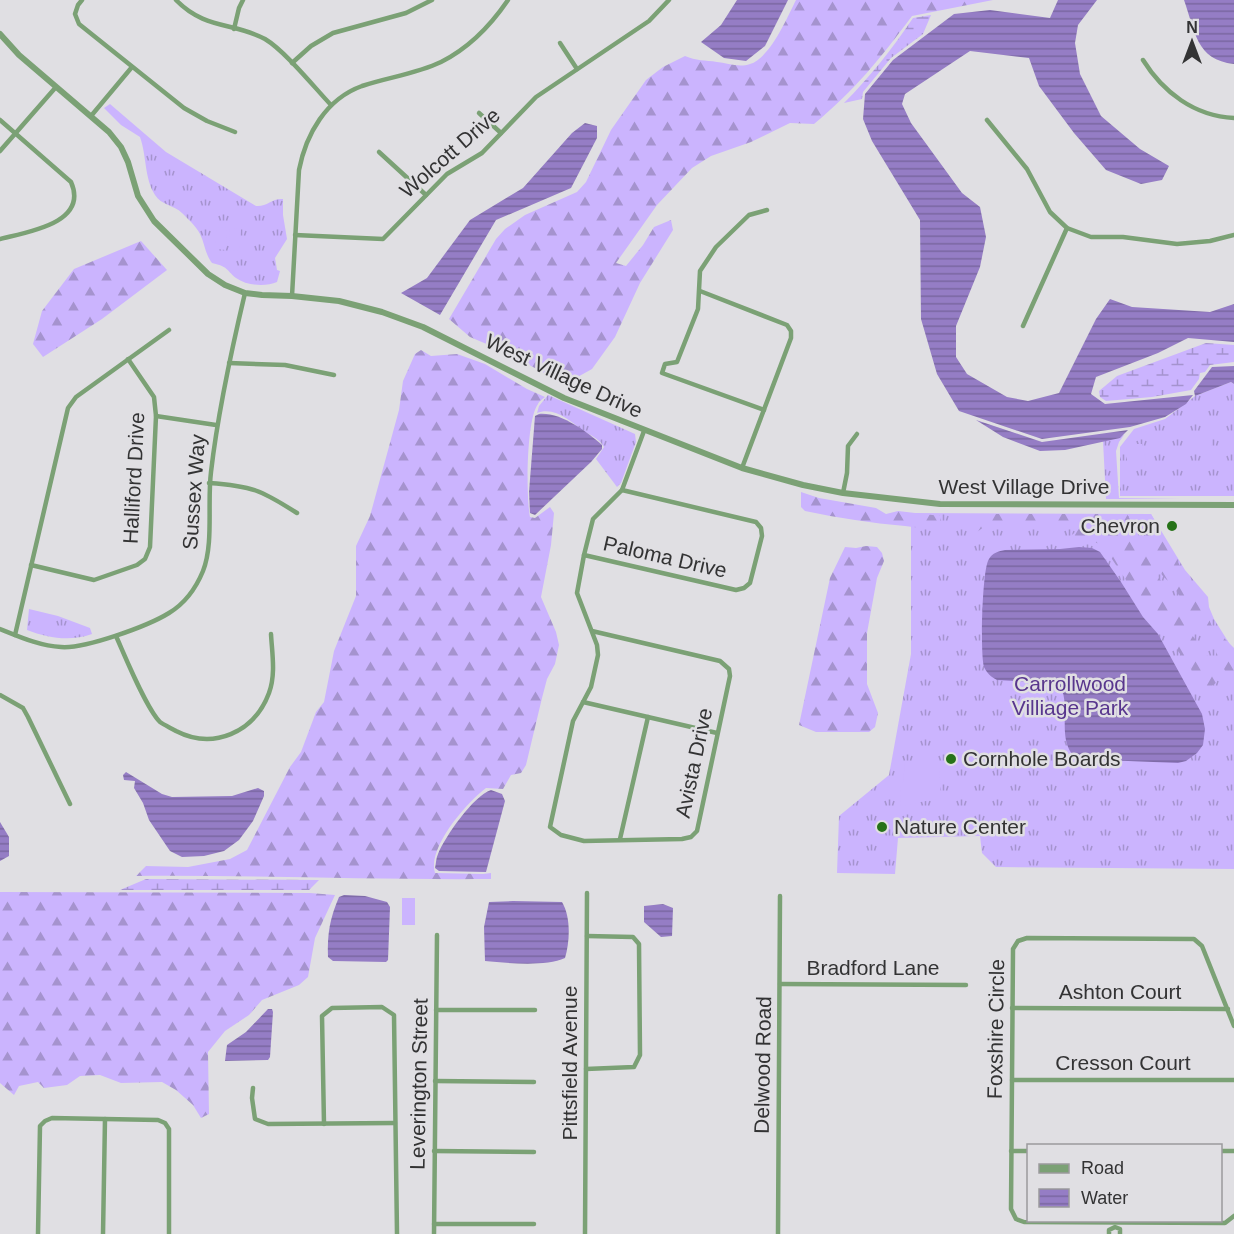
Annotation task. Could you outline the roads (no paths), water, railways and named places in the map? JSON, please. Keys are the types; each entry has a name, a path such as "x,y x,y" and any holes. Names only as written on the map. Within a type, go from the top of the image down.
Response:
{"street":[{"path":"82,0 75,14 79,24 184,108 207,121 236,132"},
{"path":"176,0 185,9 207,21 267,40 331,105"},
{"path":"234,29 243,0"},
{"path":"292,63 311,46 333,33 406,13 432,0"},
{"path":"292,296 299,170 302,152 314,126 331,105 345,95 361,87 411,74 443,61 471,42 496,18 508,0"},
{"name":"Wolcott Drive","path":"295,235 383,239 447,174 482,153 536,97 649,21 669,0"},
{"name":"West Village Drive","path":"0,34 19,56 109,132 121,147 138,195 154,221 208,274 225,285 245,293 339,301 382,312 413,323 564,398 644,431 742,468 843,493 940,504 1234,505"},
{"path":"560,43 577,69"},
{"path":"1143,60 1168,91 1204,112 1234,118"},
{"path":"91,116 132,67"},
{"path":"0,151 56,87"},
{"path":"479,113 501,133"},
{"path":"0,120 71,182 76,192 74,203 68,212 46,227 0,239"},
{"path":"987,120 1027,170 1050,212 1067,228 1091,237 1123,237 1177,244 1210,241 1234,235"},
{"path":"379,152 426,195"},
{"path":"764,410 662,373 665,364 677,362 682,354 698,309 700,271 716,247 749,215 767,210"},
{"path":"1023,326 1067,228"},
{"path":"700,291 787,325 791,331 791,338 742,468"},
{"name":"Sussex Way","path":"0,630 42,645 64,648 85,645 116,636 168,614 183,602 195,586 203,570 207,553 209,483 216,425 245,293"},
{"path":"15,635 68,408 76,397 169,330"},
{"name":"Halliford Drive","path":"31,566 94,580 137,565 145,559 150,547 156,416 154,397 128,359"},
{"path":"229,363 285,365 334,375"},
{"path":"156,416 216,425"},
{"name":"Avista Drive","path":"592,631 720,661 729,669 730,676 697,831 691,837 584,841 561,835 550,827 573,722 591,687 598,655 597,645 577,593 584,555 593,519 622,490 644,431"},
{"path":"843,493 847,473 848,446 857,434"},
{"path":"209,483 239,485 255,489 297,513"},
{"name":"Paloma Drive","path":"584,555 736,590 750,583 762,536 761,528 756,522 622,490"},
{"path":"116,636 148,703 160,722 195,739 204,739 231,735 245,726 259,712 269,693 273,671 271,634"},
{"path":"0,695 23,708 70,804"},
{"path":"583,702 717,733"},
{"path":"620,839 648,717"},
{"name":"Pittsfield Avenue","path":"585,1234 587,893"},
{"name":"Delwood Road","path":"778,1234 780,896"},
{"name":"Leverington Street","path":"434,1234 437,935"},
{"path":"586,1069 634,1067 640,1055 639,944 633,937 587,936"},
{"name":"Foxshire Circle","path":"1234,1026 1202,946 1194,939 1027,938 1018,941 1013,949 1011,1209 1016,1219 1024,1222 1115,1225 1225,1223 1234,1216"},
{"name":"Bradford Lane","path":"780,984 966,985"},
{"path":"324,1124 322,1016 332,1008 382,1007 394,1015 397,1234"},
{"name":"Ashton Court","path":"1012,1008 1228,1009"},
{"path":"436,1010 535,1011"},
{"name":"Cresson Court","path":"1012,1080 1234,1080"},
{"path":"435,1081 534,1082"},
{"path":"253,1088 255,1119 268,1125 395,1123"},
{"path":"38,1234 40,1126 52,1118 158,1120 165,1123 169,1129 169,1234"},
{"path":"103,1234 105,1119"},
{"path":"434,1151 534,1152"},
{"path":"1011,1151 1027,1151"},
{"path":"434,1224 534,1224"},
{"path":"1109,1234 1109,1230 1115,1225 1120,1229 1120,1234"}],"water":[{"path":"737,0 788,0 765,46 746,61 724,58 701,42 721,25"},
{"path":"1058,0 1097,0 1078,25 1075,43 1080,74 1101,116 1140,149 1169,166 1162,180 1141,184 1106,170 1074,133 1039,86 1029,58 970,51 905,94 902,104 911,123 962,193 980,207 986,237 980,267 956,326 956,357 967,374 1007,397 1028,401 1059,393 1096,319 1110,299 1132,307 1210,312 1234,304 1234,342 1188,338 1158,353 1096,377 1091,394 1105,404 1193,395 1186,404 1165,417 1130,427 1042,439 959,411 937,374 921,319 920,220 872,141 863,119 865,94 893,60 954,14 990,10 1050,18"},
{"path":"1184,0 1234,0 1234,64 1212,57 1204,50 1195,33"},
{"path":"585,123 597,126 597,138 571,188 496,220 440,315 401,293 427,278 470,220 523,188 572,133"},
{"path":"1234,366 1234,384 1231,382 1195,396 1194,391 1212,367"},
{"path":"539,414 556,416 573,424 602,445 602,449 535,515 530,513 529,492 535,416"},
{"path":"976,420 1042,442 1128,430 1120,438 1065,450 1040,451 1003,437"},
{"path":"1092,548 1100,552 1143,617 1158,634 1202,714 1205,729 1203,745 1186,761 1178,763 1078,759 1067,745 1062,690 1051,683 997,680 989,675 984,667 982,612 985,578 990,557 1005,550"},
{"path":"126,772 162,794 172,797 232,796 258,788 264,791 264,796 253,821 239,840 224,851 204,856 182,857 170,851 149,820 134,788 135,781 124,780 123,775"},
{"path":"491,790 502,794 505,801 486,872 439,871 435,868 437,857 447,838 468,808"},
{"path":"0,822 9,837 9,856 0,861"},
{"path":"344,895 365,896 387,902 390,907 388,960 386,962 333,961 328,957 331,919 339,897"},
{"path":"489,902 562,902 569,929 565,958 547,963 485,961 484,927"},
{"path":"663,904 673,908 672,936 661,937 644,922 644,906"},
{"path":"268,1009 272,1009 273,1012 268,1060 225,1061 227,1045 246,1032"}],"place":[{"name":"Chevron","path":"1172,526"},
{"name":"Cornhole Boards","path":"951,759"},
{"name":"Nature Center","path":"882,827"}],"park label":[{"name":"Carrollwood Villiage Park","path":"1070,696"}]}
